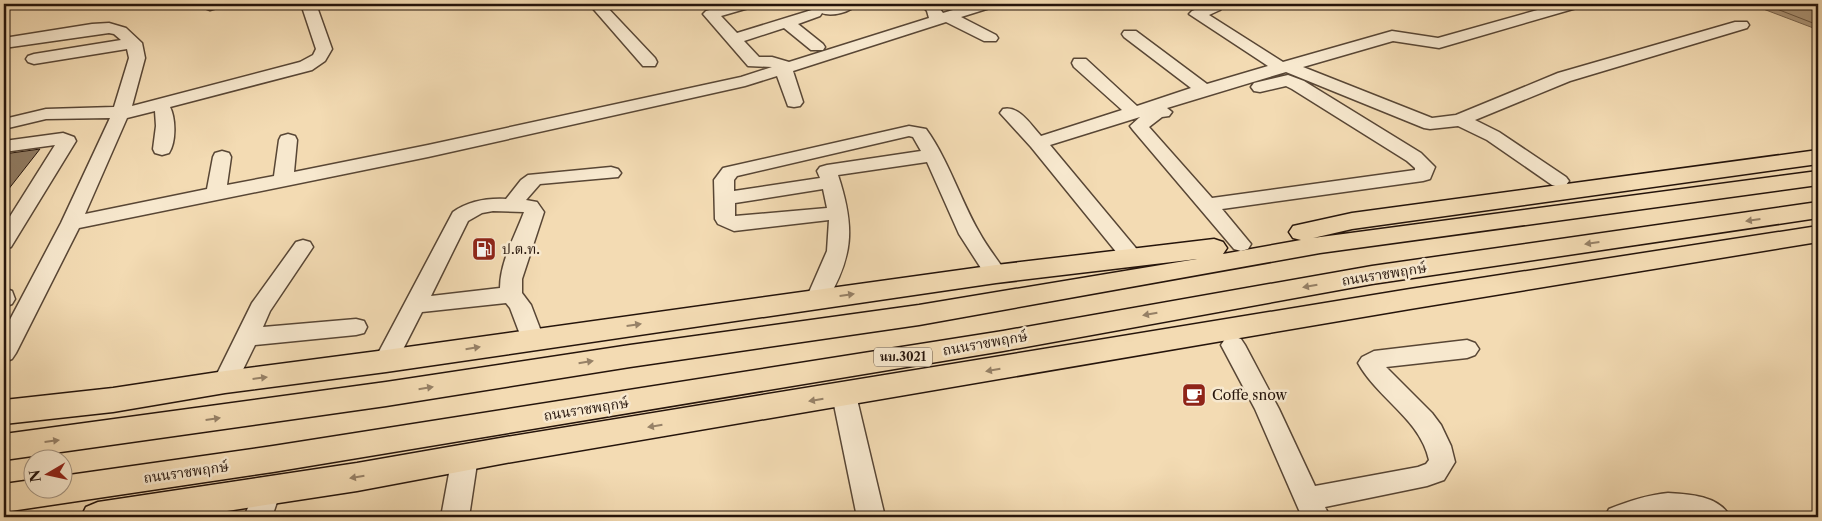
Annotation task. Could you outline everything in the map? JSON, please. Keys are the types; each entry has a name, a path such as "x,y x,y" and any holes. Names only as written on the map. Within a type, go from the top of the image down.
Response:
{"main road":[{"path":"1250,243 1326,219 1344,211 1380,204 1559,181 1648,166 1818,142"},
{"path":"4,412 113,400 225,382 386,361 996,274 1250,243 1352,221 1818,157"},
{"path":"4,447 386,394 630,356 919,315 1178,272 1320,245 1818,178"},
{"name":"ถนนราชพฤกษ์","path":"98,517 143,514 270,474 357,477 506,450 1410,299 1812,219"},
{"name":"ถนนราชพฤกษ์","path":"4,498 270,474 1372,275 1812,219"},
{"path":"1034,363 1086,364 1134,360 1233,345 1426,311 1818,250"},
{"path":"113,400 386,394"},
{"path":"270,474 506,450"}],"street":[{"path":"4,124 46,114 120,113 306,66 318,58 324,49 308,4"},
{"path":"596,4 649,62"},
{"path":"747,4 711,14 754,62 780,63 788,69 794,102"},
{"path":"734,39 786,22 817,8 829,11 849,4"},
{"path":"928,4 942,19 970,26 990,38"},
{"path":"71,223 616,111 745,81 788,69 988,4"},
{"path":"1038,143 1204,90 1392,36 1422,42 1439,43 1575,4"},
{"path":"1215,8 1197,14 1284,67 1430,124 1460,120 1564,76 1741,25"},
{"path":"786,22 817,47"},
{"path":"4,43 109,28 120,31 134,43 137,58 128,94 71,223 4,353"},
{"path":"1130,34 1204,90"},
{"path":"34,59 134,43"},
{"path":"1080,63 1135,112"},
{"path":"1207,205 1424,175 1425,167 1414,157 1288,80 1157,113 1139,126 1207,205 1250,243"},
{"path":"160,104 165,111 166,119 162,149"},
{"path":"1009,113 1038,143 1134,258"},
{"path":"1460,120 1493,136 1559,181"},
{"path":"839,213 734,224 725,219 724,180 730,172 909,131 920,133 933,155 969,234 996,274"},
{"path":"4,146 63,139 67,141 4,242"},
{"path":"283,180 288,140"},
{"path":"817,299 830,272 839,244 839,213 824,150"},
{"path":"725,198 933,155"},
{"path":"216,193 222,156"},
{"path":"511,206 528,184 535,179 611,173"},
{"path":"386,361 460,218 468,210 479,206 530,206 534,212 511,279 511,295 520,305 532,339"},
{"path":"225,382 260,309 303,247"},
{"path":"415,305 511,295"},
{"path":"247,337 356,327"},
{"path":"1233,345 1267,409 1313,508 1435,472 1442,462 1441,448 1427,422 1386,382 1370,363 1374,360 1467,349"},
{"path":"844,395 870,517"},
{"path":"455,517 465,457"},
{"path":"258,517 270,474"},
{"path":"1619,517 1654,507 1682,506 1707,510 1716,517"}],"water":[{"path":"1750,4 1818,4 1818,30 1816,29"}],"building":[{"path":"40,149 4,195 4,154"}],"place":[{"name":"ป.ต.ท.","path":"484,249"},
{"name":"Coffe snow","path":"1194,395"}]}
